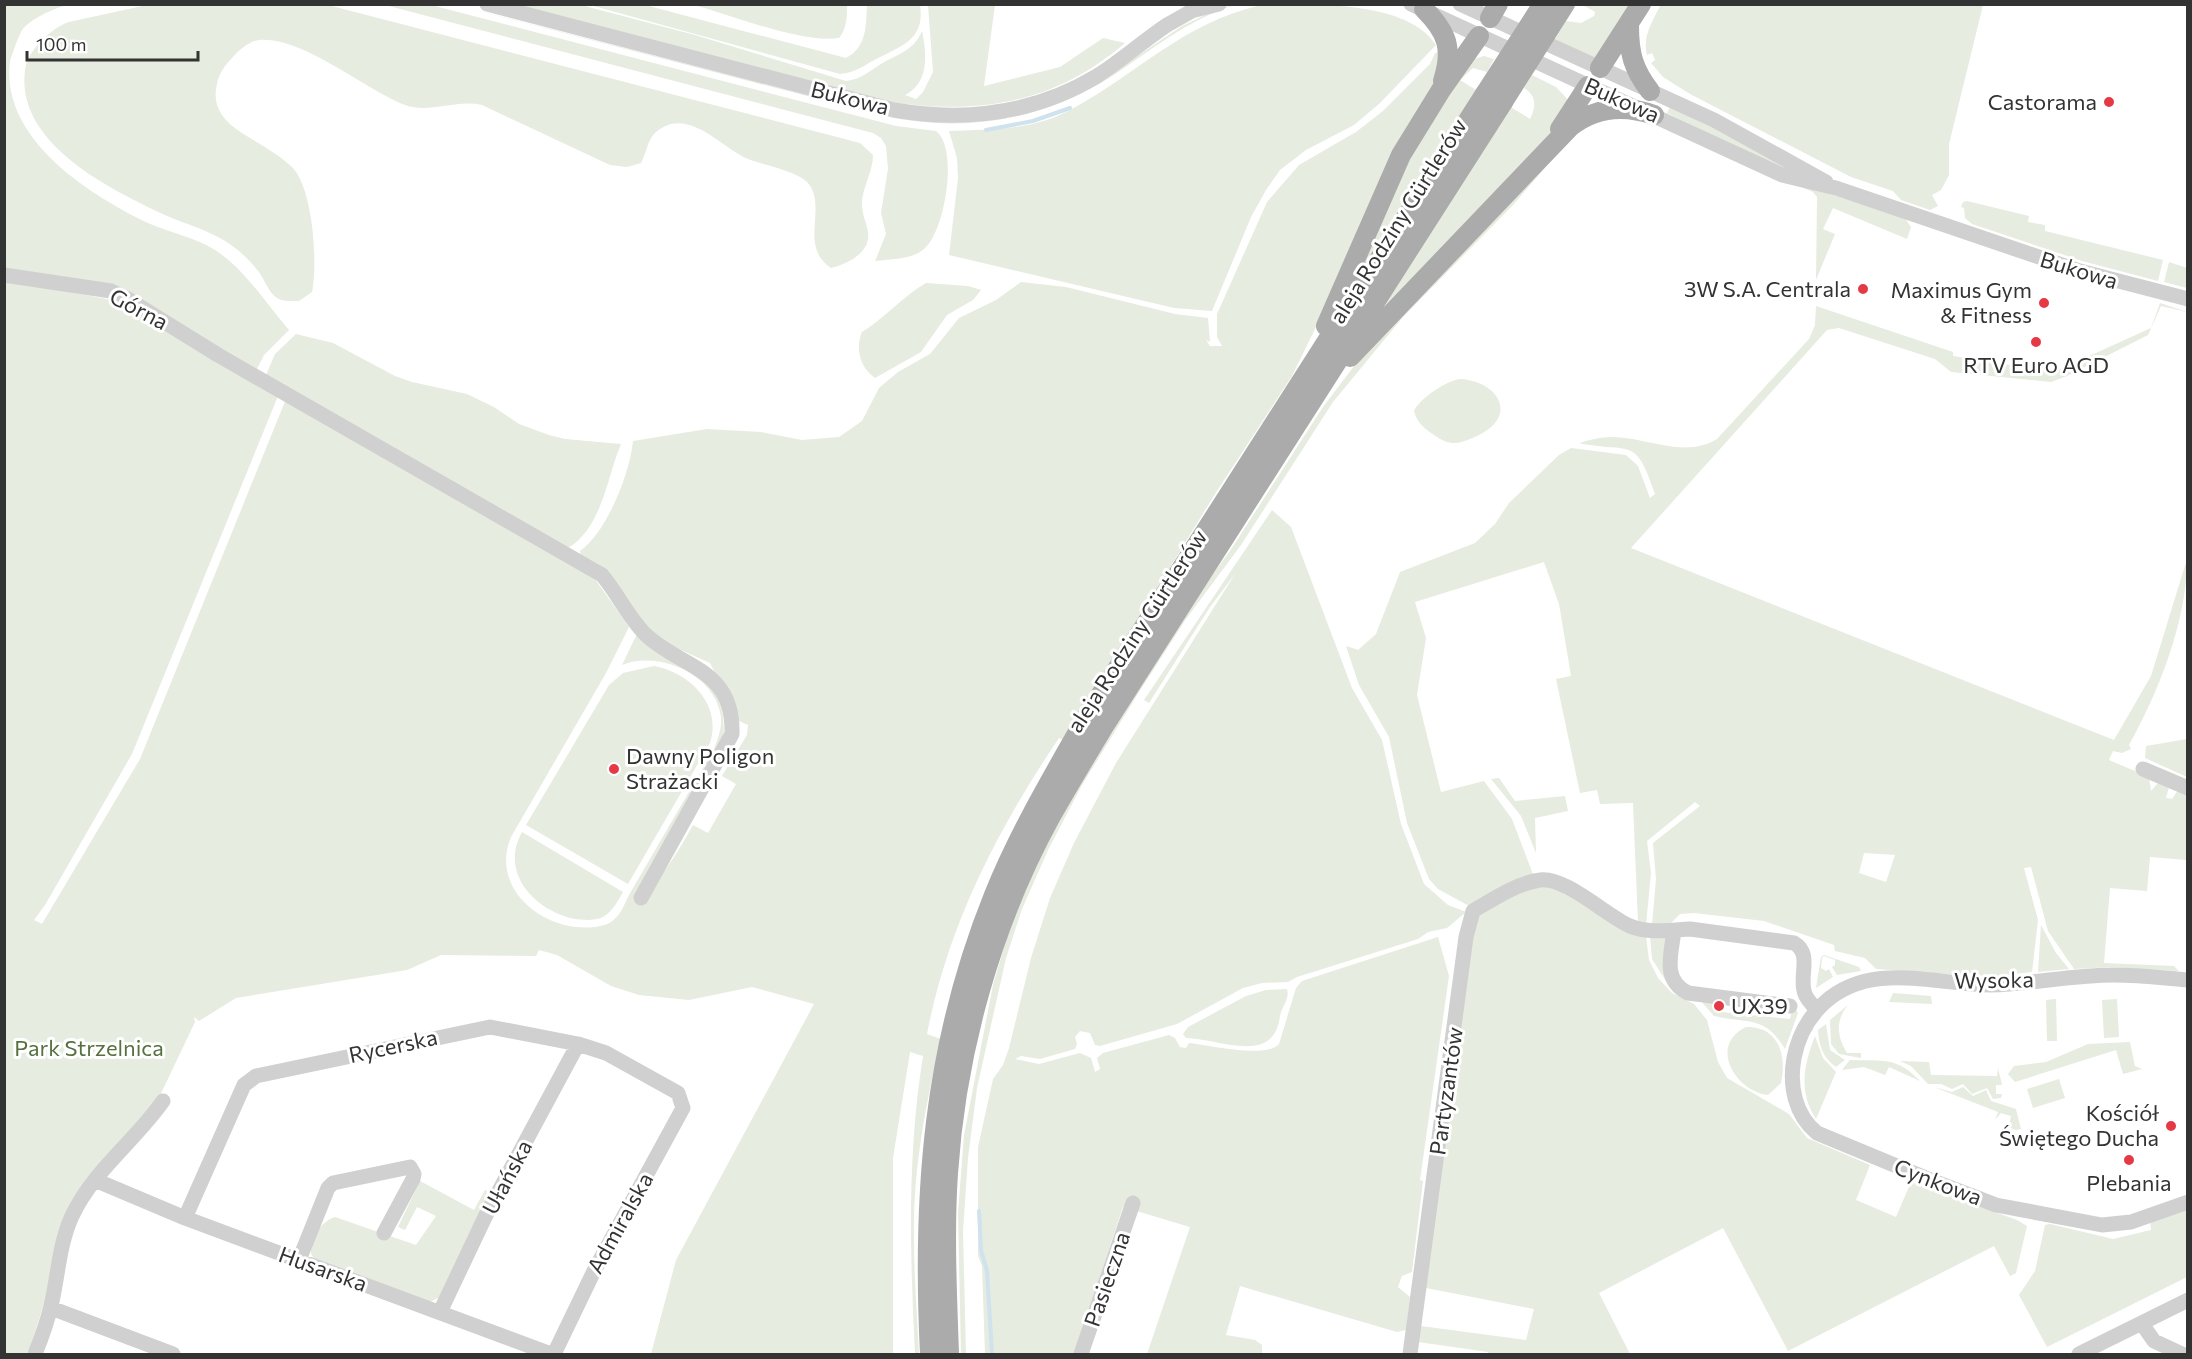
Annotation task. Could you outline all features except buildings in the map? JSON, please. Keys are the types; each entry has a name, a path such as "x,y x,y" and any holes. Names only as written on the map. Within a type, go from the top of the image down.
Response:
{"main road":[{"name":"aleja Rodziny Gürtlerów","path":"949,1354 945,1254 948,1171 955,1110 970,1031 1010,908 1050,818 1104,726 1322,387 1494,98 1542,4"},
{"name":"aleja Rodziny Gürtlerów","path":"930,1354 927,1221 937,1106 952,1029 969,964 994,895 1032,811 1086,718 1301,384 1494,98 1565,4"},
{"path":"1600,68 1641,4"},
{"path":"1417,7 1436,22 1447,45 1449,62 1441,90"},
{"path":"1629,26 1630,55 1638,76 1650,91"},
{"path":"1301,384 1389,178 1441,90 1479,36"},
{"path":"1540,158 1588,86"},
{"path":"1322,387 1570,127 1594,113 1625,108 1654,115"}],"street":[{"name":"Bukowa","path":"487,4 883,107 948,116 1003,112 1055,97 1098,75 1168,25 1199,7 1219,4"},
{"name":"Bukowa","path":"1460,4 1494,11 1600,68 1768,148 1836,188"},
{"name":"Bukowa","path":"1417,7 1782,175 1836,188 2080,271 2187,299"},
{"path":"1479,36 1494,11"},
{"path":"1588,86 1600,68"},
{"name":"Górna","path":"4,275 111,291 260,379 602,574 644,633 655,643 695,666 715,683 730,714 732,734 641,898"},
{"path":"2143,769 2187,788"},
{"name":"Partyzantów","path":"1410,1354 1470,917 1473,911 1501,895 1539,880 1548,881 1598,905 1631,927 1674,931"},
{"path":"1790,1006 1688,993 1680,989 1670,977 1669,968 1674,931 1690,929 1797,945 1804,958 1803,991 1815,1013"},
{"name":"Wysoka","path":"1815,1013 1847,987 1887,977 1991,985 2114,975 2187,980"},
{"name":"Cynkowa","path":"1815,1013 1796,1050 1793,1086 1798,1109 1804,1120 1826,1137 1996,1205 2102,1226 2131,1222 2187,1202"},
{"name":"Rycerska","path":"185,1218 244,1085 255,1076 484,1027 578,1044 612,1055 678,1094"},
{"name":"Ułańska","path":"440,1312 486,1215 578,1044"},
{"name":"Admiralska","path":"553,1354 595,1269 682,1111 683,1104 678,1094"},
{"path":"35,1354 51,1308 64,1236 72,1216 113,1156 152,1117 163,1101"},
{"path":"299,1260 328,1188 333,1183 410,1167 414,1174 413,1179 384,1233"},
{"name":"Husarska","path":"95,1180 185,1218 553,1354"},
{"name":"Pasieczna","path":"1081,1354 1133,1203"},
{"path":"2079,1354 2187,1300"},
{"path":"51,1308 173,1354"},
{"path":"2142,1324 2154,1341 2182,1354"}],"green space":[{"path":"10,4 67,5 29,23 21,32 10,61 11,89 19,115 34,139 54,161 101,197 148,223 191,238 215,250 246,277 289,330 264,355 256,371 126,294 5,271 5,6"},
{"path":"1661,4 1983,5 1949,144 1949,175 1941,190 1932,195 1938,206 1930,210 1901,200 1893,191 1851,177 1690,94 1663,77 1651,63 1655,60 1652,53 1647,55 1646,48 1649,29"},
{"path":"147,5 328,5 860,143 873,155 872,167 862,200 868,232 866,246 857,256 844,264 831,268 821,259 816,249 815,203 808,183 788,172 748,159 691,125 678,123 666,126 654,134 641,163 627,167 610,165 482,105 462,104 424,108 405,105 294,46 276,41 259,40 241,49 225,66 218,80 216,96 220,111 231,125 278,155 292,167 305,191 314,245 312,292 299,301 282,300 271,293 259,272 230,244 149,207 98,180 52,143 36,121 26,97 25,70 30,55 41,41 55,29 69,22"},
{"path":"385,5 431,5 896,126 936,131 943,140 948,171 943,209 938,226 931,240 919,253 875,261 886,234 881,213 888,169 886,146 881,138 873,133"},
{"path":"456,5 908,119 973,122 1011,117 1121,67 1182,26 1218,9 1235,5 1201,19 1169,37 1109,78 1083,93 1056,104 1028,113 1000,120 972,123 943,123 914,121 884,116"},
{"path":"511,5 581,5 695,35 846,81 861,77 905,51 919,38 922,31 925,59 922,76 913,90 905,95 916,99 923,92 933,72 928,5 995,5 984,86 1060,67 1103,38 1125,43 1098,64 1071,80 1043,92 985,105 922,106 889,102"},
{"path":"590,5 645,5 846,58 862,42 867,5 920,5 921,16 916,33 911,39 855,70 840,74"},
{"path":"694,5 847,5 847,18 839,38 824,39 767,28"},
{"path":"1261,5 1332,5 1382,12 1422,30 1436,45 1380,103 1354,125 1306,150 1280,170 1251,217 1212,311 1174,308 949,255 958,178 957,158 949,131 1011,128 1056,117 1095,96 1161,51 1207,24"},
{"path":"1583,5 1633,5 1599,61 1554,41 1566,21 1581,23 1594,16 1595,12"},
{"name":"Park Strzelnica","path":"1444,51 1445,63 1292,376 1215,494 1064,740 1059,738 1036,773 996,843 962,917 936,994 927,1034 941,1039 918,1161 914,1210 919,1354 915,1354 911,1205 914,1130 923,1056 910,1052 893,1158 893,1354 651,1354 676,1260 814,1004 752,987 689,1000 639,995 611,986 557,955 539,950 536,956 441,955 407,970 236,998 199,1021 194,1017 195,1022 156,1104 104,1158 47,1294 28,1354 5,1354 4,280 118,301 278,396 132,754 45,905 34,920 42,924 140,759 286,399 595,579 629,627 606,673 511,837 506,854 511,884 530,908 559,923 575,927 598,926 611,922 622,910 714,749 721,725 717,702 697,678 683,669 652,661 636,661 622,665 636,636 650,642 690,669 710,687 722,709 724,724 723,741 633,900 636,901 645,893 661,875 693,825 708,833 736,784 722,776 747,735 748,725 739,721 710,663 670,645 646,627 606,572 598,564 581,556 580,551 599,530 616,501 627,469 633,441 707,429 761,432 802,440 839,437 862,421 879,388 898,372 930,354 959,318 996,300 1021,282 1066,287 1175,314 1208,318 1210,342 1206,340 1210,346 1222,346 1217,337 1217,314 1267,202 1299,165 1356,132 1383,111 1430,64 1435,53"},
{"path":"1484,56 1494,59 1487,72 1473,68 1460,80 1479,92 1356,285 1398,174 1471,60"},
{"path":"1532,75 1556,87 1572,104 1548,138 1355,344 1509,106 1530,119 1534,102 1524,88"},
{"path":"1670,107 1761,149 1805,175 1767,163 1667,113"},
{"path":"1559,151 1514,204 1403,317 1333,402 1241,545 1186,619 1139,692 1082,785 1049,848 1022,909 1006,958 977,1088 968,1158 963,1231 966,1354 961,1354 958,1213 964,1135 993,985 1013,917 1052,829 1189,606 1230,551 1323,407 1364,353"},
{"path":"1782,179 1904,217 1911,227 1907,239 1833,208 1823,229 1835,234 1816,280 1817,197 1813,192"},
{"path":"1967,201 2029,216 2028,222 2045,225 2045,231 2163,260 2158,281 2082,261 1972,224 1965,218 1964,208 1961,207 1963,202"},
{"path":"2169,262 2187,268 2187,288 2164,282"},
{"path":"926,283 968,286 981,290 973,300 947,315 921,352 875,378 866,369 860,357 859,345 862,332"},
{"path":"2160,303 2187,312 2161,306 2148,335 2051,382 1951,372 1935,359 1839,328 1827,330 1631,548 2114,740 2151,676 2187,559 2186,583 2177,631 2161,679 2129,745 2131,749 2122,753 2113,751 2109,760 2149,777 2151,791 2158,783 2169,787 2166,798 2172,799 2178,790 2187,793 2187,860 2150,857 2147,891 2110,888 2104,963 2174,966 2179,971 2110,967 2074,969 2048,931 2031,867 2024,868 2038,920 2032,972 1989,977 1876,969 1865,958 1835,951 1834,945 1764,921 1694,913 1680,914 1670,924 1652,925 1656,879 1653,843 1700,806 1695,802 1647,841 1651,873 1646,925 1638,922 1633,803 1600,804 1597,790 1580,793 1556,679 1571,676 1559,604 1544,562 1415,602 1426,638 1417,695 1441,792 1484,781 1512,819 1534,877 1471,907 1438,889 1429,879 1407,823 1389,737 1359,685 1346,646 1358,650 1376,634 1400,572 1475,543 1495,524 1509,503 1559,455 1571,448 1626,455 1638,466 1650,498 1655,494 1642,462 1636,454 1621,448 1579,443 1611,437 1692,447 1717,439 1809,339 1815,325 1816,306 1953,352 1953,356 2054,372 2151,328","holes":["1864,853 1895,855 1886,882 1859,873"]},
{"path":"296,334 333,343 395,376 412,382 467,394 494,407 519,424 549,435 565,439 621,444 602,501 589,528 568,548 266,375 275,354"},
{"path":"1460,379 1485,386 1499,401 1501,410 1498,419 1490,428 1465,441 1450,443 1440,439 1424,427 1414,411 1434,391"},
{"path":"1272,510 1291,527 1352,688 1382,740 1401,824 1424,884 1448,905 1466,912 1447,928 1428,932 1418,939 1297,977 1288,982 1262,983 1243,988 1177,1024 1100,1046 1095,1045 1090,1033 1080,1031 1075,1037 1077,1044 1075,1049 1040,1059 1021,1056 1015,1059 1039,1064 1080,1053 1091,1058 1095,1072 1100,1069 1097,1058 1103,1053 1169,1035 1175,1038 1180,1047 1186,1048 1189,1043 1250,1051 1272,1048 1279,1044 1296,988 1302,981 1438,937 1449,976 1420,1180 1423,1181 1412,1272 1402,1276 1398,1287 1410,1297 1406,1330 1397,1332 1240,1286 1226,1335 1255,1340 1262,1345 1262,1354 1147,1354 1190,1227 1123,1207 1074,1354 985,1354 982,1266 978,1256 978,1147 993,1079 1003,1065 1009,1048 1031,958 1050,898 1074,843 1116,763 1235,574 1210,607 1149,703 1144,700"},
{"path":"654,666 668,670 691,683 707,704 712,716 713,729 710,743 628,884 526,825 609,685 623,673"},
{"path":"2187,739 2187,777 2145,758 2146,746"},
{"path":"1499,778 1515,801 1565,796 1568,811 1535,818 1536,853 1521,816 1491,779"},
{"path":"522,832 623,892 617,903 606,915 589,920 560,915 547,908 525,888 518,875 515,862 516,847"},
{"path":"1539,880 1646,936 1649,960 1658,978 1672,993 1694,1004 1707,1020 1718,1062 1727,1078 1789,1114 1807,1138 1870,1165 1856,1200 1896,1217 1911,1182 2017,1220 2027,1226 2016,1273 2010,1276 1994,1246 1788,1351 1723,1228 1599,1293 1630,1354 1488,1354 1488,1352 1418,1342 1421,1326 1526,1340 1534,1309 1426,1288 1473,911"},
{"path":"2041,925 2056,953 2069,969 2038,972"},
{"path":"1650,936 1665,937 1667,941 1666,981 1652,959"},
{"path":"1824,955 1859,967 1861,971 1837,975 1832,967 1835,965 1835,960 1824,956 1821,968 1826,971 1829,969 1833,977 1816,988 1821,957"},
{"path":"1287,989 1287,999 1276,1031 1268,1041 1257,1045 1229,1045 1186,1038 1183,1034 1188,1027 1246,996 1266,990"},
{"path":"1893,993 1931,996 1932,1004 1889,1002"},
{"path":"2056,999 2057,1041 2047,1041 2046,1000"},
{"path":"2117,999 2119,1037 2104,1038 2102,1000"},
{"path":"1700,1000 1717,1002 1715,1010 1722,1012 1790,1019 1793,1005 1798,1013 1785,1049 1778,1038 1763,1026 1714,1016"},
{"path":"1848,1005 1839,1024 1841,1042 1847,1053 1861,1053 1861,1058 1839,1054 1831,1044 1830,1020"},
{"path":"1826,1024 1830,1050 1845,1060 1836,1067 1825,1056 1819,1041 1818,1030"},
{"path":"1746,1027 1757,1028 1773,1037 1781,1053 1783,1073 1781,1083 1768,1095 1746,1086 1731,1067 1728,1056 1729,1045 1734,1035"},
{"path":"1815,1036 1823,1058 1836,1072 1816,1119 1810,1109 1805,1088 1806,1067"},
{"path":"2130,1042 2135,1066 2142,1069 2123,1074 2116,1050 2015,1082 2008,1074 2014,1066 2046,1062 2088,1044"},
{"path":"1850,1060 1880,1060 1896,1064 1904,1067 1920,1081 1889,1067 1885,1075 1864,1067 1842,1070"},
{"path":"1900,1061 1929,1062 1931,1075 1997,1076 1998,1068 2002,1085 1996,1085 1996,1094 2002,1094 2001,1098 1993,1099 1987,1088 1972,1094 1963,1084 1952,1089 1941,1084 1928,1084 1911,1066"},
{"path":"2059,1079 2065,1098 2033,1108 2027,1089"},
{"path":"1934,1087 1952,1092 1963,1087 1973,1096 1986,1090 1991,1101 2016,1109 2021,1129 2016,1130 2005,1126 2004,1123 2009,1125 2011,1116 2001,1113 1995,1120 1998,1112"},
{"path":"420,1181 474,1210 485,1190 492,1193 440,1297 430,1302 315,1260 311,1254 311,1248 315,1237 325,1223 335,1217 416,1245 436,1216 417,1207 405,1230 398,1227"},
{"path":"2187,1205 2187,1277 2047,1347 2019,1295 2035,1271 2045,1225 2050,1224 2113,1239 2151,1230 2150,1220"}],"waterway":[{"path":"986,130 1033,121 1070,108"},
{"path":"979,1211 981,1250 987,1271 992,1354"}],"place":[{"name":"Castorama","path":"2109,102"},
{"name":"3W S.A. Centrala","path":"1863,289"},
{"name":"Maximus Gym & Fitness","path":"2044,303"},
{"name":"RTV Euro AGD","path":"2036,342"},
{"name":"Dawny Poligon Strażacki","path":"614,769"},
{"name":"UX39","path":"1719,1006"},
{"name":"Kościół Świętego Ducha","path":"2171,1126"},
{"name":"Plebania","path":"2129,1160"}]}
